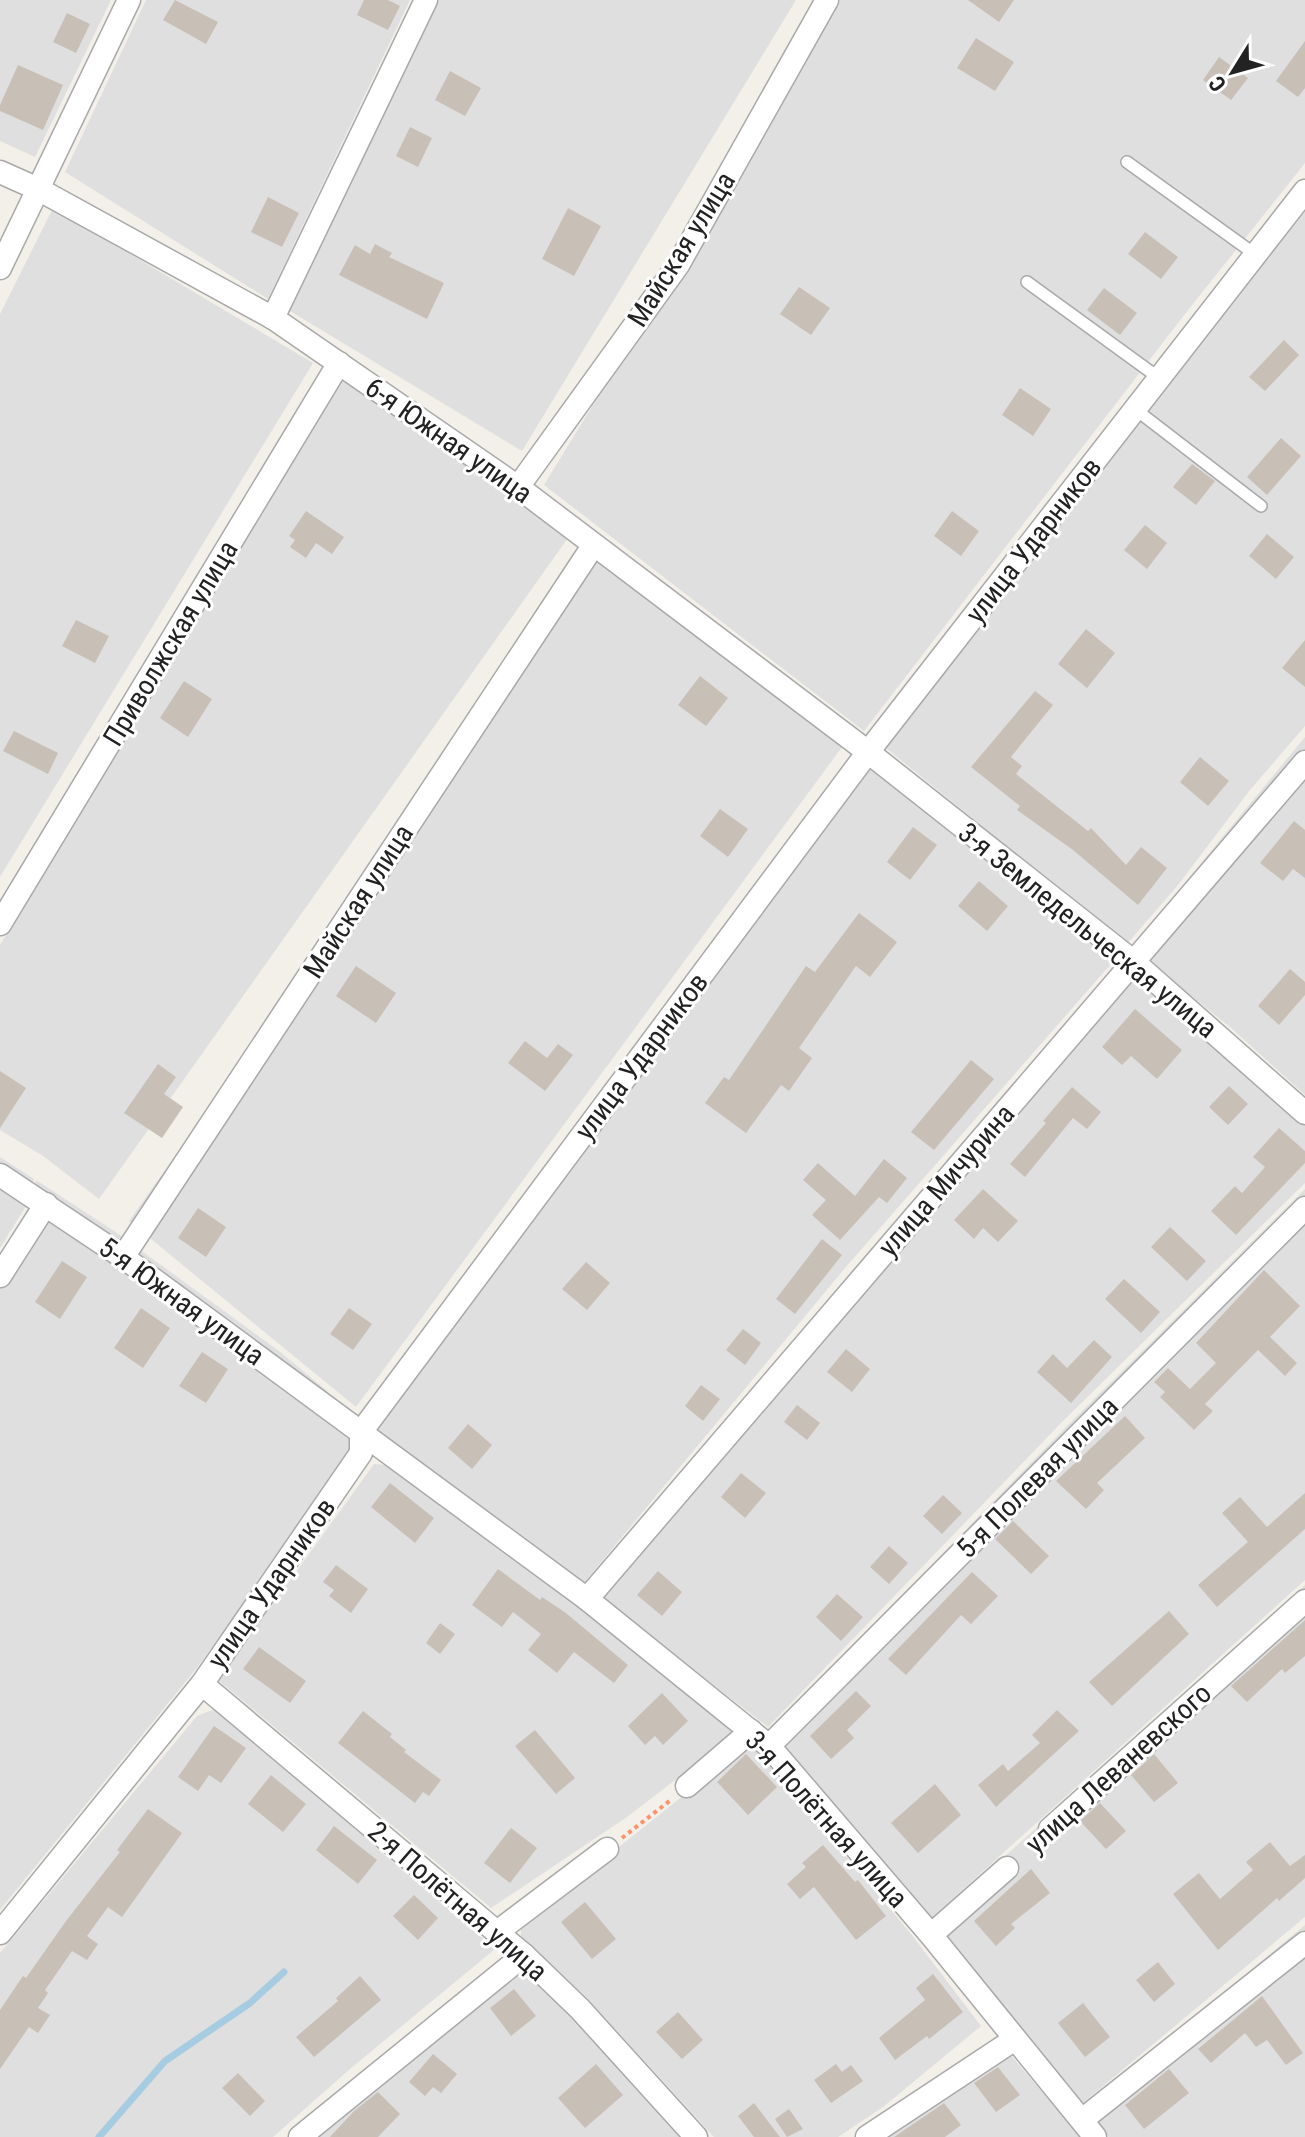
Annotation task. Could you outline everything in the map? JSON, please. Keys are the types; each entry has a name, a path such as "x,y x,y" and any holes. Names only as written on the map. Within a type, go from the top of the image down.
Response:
{"street":[{"path":"0,268 129,0"},
{"path":"273,318 426,0"},
{"name":"Майская улица","path":"518,487 678,265 827,0"},
{"name":"6-я Южная улица","path":"0,172 38,189 273,318 518,487 868,752"},
{"name":"улица Ударников","path":"0,1933 202,1684 361,1453 361,1432 868,752 1305,191"},
{"name":"Приволжская улица","path":"0,924 339,363"},
{"name":"Майская улица","path":"123,1257 593,546"},
{"name":"3-я Земледельческая улица","path":"868,752 1134,962 1305,1113"},
{"name":"улица Мичурина","path":"587,1599 1305,762"},
{"name":"5-я Южная улица","path":"0,1175 123,1257 361,1432"},
{"path":"0,1276 46,1204"},
{"name":"5-я Полевая улица","path":"687,1786 760,1738 1305,1208"},
{"name":"3-я Полётная улица","path":"361,1432 587,1599 760,1738 931,1935 1089,2128"},
{"name":"улица Леваневского","path":"1050,1829 1305,1601"},
{"name":"2-я Полётная улица","path":"202,1684 524,1955 580,2009 696,2137"},
{"path":"497,1932 607,1849"},
{"name":"улица Леваневского","path":"931,1935 1007,1868"},
{"path":"1089,2128 1305,1943"},
{"path":"300,2137 524,1955"},
{"path":"867,2137 1015,2039"}],"lane":[{"path":"1127,162 1256,255"},
{"path":"1027,282 1159,378"},
{"path":"1135,409 1261,506"}],"path":[{"path":"607,1849 687,1786"}],"shaded area":[{"path":"0,0 111,0 35,157 0,141"},
{"path":"146,0 410,0 268,299 65,172"},
{"path":"439,0 796,0 522,451 290,311"},
{"path":"840,0 1305,0 1305,163 864,731 544,485"},
{"path":"1305,178 1305,726 1127,944 870,735 1188,323"},
{"path":"53,208 313,363 0,877 0,314"},
{"path":"338,378 570,535 99,1199 43,1156 0,1130 0,945"},
{"path":"599,558 845,743 356,1407 129,1221"},
{"path":"1305,737 1305,1095 1230,1027 1131,948"},
{"path":"867,739 1124,949 845,1268 583,1584 358,1420"},
{"path":"1127,952 1305,1104 1305,1183 1062,1422 768,1727 587,1587 850,1273"},
{"path":"0,1157 34,1179 28,1203 0,1248"},
{"path":"36,1180 117,1233 279,1351 326,1390 355,1421 357,1448 196,1669 0,1910 0,1254 31,1203"},
{"path":"1305,1189 1305,1580 928,1921 771,1729 1066,1427"},
{"path":"374,1464 385,1465 589,1609 736,1729 722,1744 627,1817 491,1908 218,1680"},
{"path":"1305,1585 1305,1917 1083,2103 1012,2027 930,1924"},
{"path":"214,1709 495,1949 273,2137 0,2137 0,1953 197,1716"},
{"path":"743,1748 758,1750 911,1934 981,2026 883,2107 838,2137 714,2137 586,1997 521,1938 521,1925"},
{"path":"1305,1925 1305,2137 1109,2137 1085,2107"},
{"path":"522,1960 576,2016 681,2137 312,2137"},
{"path":"1008,2052 1081,2137 882,2137"}],"building":[{"path":"175,0 218,22 206,44 163,20"},
{"path":"364,0 388,0 400,6 388,30 357,15"},
{"path":"968,0 1014,0 999,22"},
{"path":"67,13 90,24 76,53 53,42"},
{"path":"976,38 1014,62 995,91 957,68"},
{"path":"1305,41 1305,88 1298,97 1276,81"},
{"path":"1219,57 1248,78 1231,100 1203,80"},
{"path":"18,65 63,85 43,130 0,111"},
{"path":"450,71 481,88 465,116 435,100"},
{"path":"410,127 432,138 418,167 396,156"},
{"path":"268,197 299,213 282,247 251,232"},
{"path":"568,208 601,226 574,276 542,259"},
{"path":"1145,232 1178,257 1161,279 1128,254"},
{"path":"375,244 392,253 389,257 444,283 427,319 339,275 355,245 370,254"},
{"path":"799,287 830,308 811,335 780,314"},
{"path":"1104,288 1137,313 1120,335 1087,310"},
{"path":"1284,340 1299,355 1265,391 1249,377"},
{"path":"1020,388 1051,409 1033,436 1002,415"},
{"path":"1281,438 1301,456 1267,495 1247,477"},
{"path":"1192,464 1215,481 1196,505 1173,487"},
{"path":"306,511 344,537 332,554 316,543 306,558 290,547 295,540 289,536"},
{"path":"952,511 979,531 961,556 934,536"},
{"path":"1145,525 1167,543 1147,569 1124,550"},
{"path":"1267,534 1294,557 1276,579 1249,556"},
{"path":"76,620 109,636 95,663 62,646"},
{"path":"1086,629 1115,653 1087,688 1058,664"},
{"path":"1305,640 1305,687 1282,668"},
{"path":"700,676 728,698 706,726 678,705"},
{"path":"184,681 212,699 188,737 160,718"},
{"path":"1035,691 1053,705 1011,757 1022,766 1016,774 1088,831 1091,828 1126,865 1141,847 1167,868 1138,905 1073,850 1017,810 1020,806 971,767"},
{"path":"14,731 58,753 48,774 3,751"},
{"path":"1200,757 1229,781 1208,806 1180,782"},
{"path":"720,809 748,829 728,857 700,836"},
{"path":"1294,821 1305,830 1305,878 1293,869 1283,881 1260,863"},
{"path":"913,827 937,845 910,880 887,862"},
{"path":"979,881 1008,906 987,931 958,906"},
{"path":"859,913 897,942 870,977 856,966 799,1048 812,1058 789,1091 781,1085 746,1133 705,1103 724,1077 729,1080 806,966 815,972"},
{"path":"356,966 396,993 376,1023 336,996"},
{"path":"1290,969 1305,982 1305,995 1279,1025 1258,1006"},
{"path":"1135,1009 1182,1050 1157,1079 1131,1056 1122,1065 1102,1047"},
{"path":"525,1041 547,1058 558,1044 573,1055 545,1091 508,1063"},
{"path":"971,1060 994,1079 934,1150 911,1132"},
{"path":"158,1064 176,1077 164,1094 183,1107 162,1138 124,1113"},
{"path":"0,1071 26,1088 0,1128"},
{"path":"1229,1086 1248,1104 1228,1125 1209,1107"},
{"path":"1072,1087 1101,1112 1087,1129 1073,1118 1025,1177 1010,1164"},
{"path":"1279,1128 1305,1151 1305,1163 1236,1235 1211,1211 1235,1186 1242,1193 1265,1167 1253,1157"},
{"path":"884,1159 907,1178 887,1203 879,1197 840,1240 812,1215 826,1200 803,1180 818,1163 855,1196"},
{"path":"983,1189 1018,1221 998,1242 983,1228 974,1239 954,1220"},
{"path":"198,1208 226,1227 206,1257 178,1238"},
{"path":"1170,1227 1206,1261 1187,1281 1151,1247"},
{"path":"822,1239 842,1255 795,1314 776,1299"},
{"path":"62,1261 87,1277 60,1319 35,1302"},
{"path":"586,1262 610,1283 587,1310 562,1289"},
{"path":"1264,1270 1300,1306 1270,1337 1297,1363 1285,1376 1258,1350 1205,1404 1213,1411 1194,1430 1160,1397 1165,1392 1154,1382 1168,1368 1190,1389 1216,1363 1196,1343"},
{"path":"1124,1279 1160,1312 1141,1333 1105,1299"},
{"path":"141,1308 170,1328 143,1368 114,1348"},
{"path":"349,1308 372,1324 353,1350 330,1334"},
{"path":"743,1329 761,1343 745,1365 726,1350"},
{"path":"1094,1340 1112,1357 1071,1403 1037,1372 1053,1354 1067,1368"},
{"path":"846,1349 870,1369 852,1392 827,1372"},
{"path":"202,1352 228,1369 206,1403 179,1386"},
{"path":"701,1385 720,1399 703,1421 685,1406"},
{"path":"797,1405 820,1423 807,1440 784,1422"},
{"path":"1125,1416 1145,1438 1097,1483 1104,1490 1086,1509 1056,1481"},
{"path":"468,1424 492,1445 472,1469 448,1448"},
{"path":"741,1473 766,1493 745,1518 721,1497"},
{"path":"390,1483 434,1518 415,1543 371,1507"},
{"path":"1305,1493 1305,1529 1217,1607 1198,1585 1248,1542 1222,1513 1240,1497 1267,1527"},
{"path":"943,1495 962,1513 942,1534 923,1516"},
{"path":"1013,1521 1049,1556 1031,1574 995,1539"},
{"path":"889,1546 908,1563 889,1584 870,1567"},
{"path":"336,1565 368,1589 351,1613 329,1596 334,1590 323,1582"},
{"path":"498,1569 540,1600 542,1597 566,1613 628,1665 614,1683 574,1652 557,1673 528,1650 541,1634 513,1612 502,1627 472,1605"},
{"path":"658,1571 682,1592 662,1616 637,1595"},
{"path":"972,1572 998,1596 971,1624 961,1615 906,1675 888,1659"},
{"path":"837,1594 863,1617 841,1641 816,1617"},
{"path":"1169,1611 1189,1634 1112,1706 1089,1682"},
{"path":"1305,1620 1305,1656 1285,1673 1282,1669 1247,1702 1231,1686"},
{"path":"440,1623 455,1634 440,1654 426,1643"},
{"path":"259,1647 306,1681 290,1703 243,1669"},
{"path":"856,1691 871,1706 847,1730 854,1738 831,1759 810,1736"},
{"path":"662,1693 688,1721 663,1745 655,1736 645,1745 628,1726"},
{"path":"1057,1710 1079,1731 996,1807 978,1785 1003,1764 1008,1771 1040,1743 1032,1735"},
{"path":"363,1711 392,1734 390,1737 406,1750 404,1752 441,1780 429,1796 423,1792 415,1803 338,1743"},
{"path":"214,1726 246,1748 221,1783 209,1775 198,1791 178,1777"},
{"path":"535,1730 575,1778 556,1794 515,1746"},
{"path":"746,1754 777,1787 748,1815 717,1782"},
{"path":"1154,1754 1178,1783 1154,1802 1131,1775"},
{"path":"271,1775 306,1804 283,1832 248,1804"},
{"path":"935,1784 961,1815 918,1853 891,1823"},
{"path":"1100,1803 1126,1831 1106,1849 1080,1821"},
{"path":"148,1809 182,1833 122,1917 108,1907 87,1936 98,1944 87,1960 72,1951 45,1990 48,1993 38,2008 50,2015 38,2033 29,2027 0,2069 0,2010 120,1852 117,1850"},
{"path":"334,1826 377,1860 358,1884 316,1850"},
{"path":"511,1828 537,1848 510,1883 484,1863"},
{"path":"1270,1842 1290,1866 1305,1855 1305,1878 1279,1901 1277,1898 1218,1950 1173,1894 1199,1873 1220,1899 1253,1870 1246,1862"},
{"path":"823,1845 855,1882 858,1880 886,1916 856,1940 814,1887 800,1899 787,1884 806,1867 802,1863"},
{"path":"1031,1869 1050,1893 1011,1924 1015,1928 996,1946 974,1921"},
{"path":"414,1895 438,1918 418,1940 393,1916"},
{"path":"585,1902 616,1939 592,1959 561,1922"},
{"path":"1158,1962 1175,1984 1154,2002 1136,1980"},
{"path":"933,1974 963,2012 929,2039 927,2036 895,2060 879,2038 925,2000 916,1988"},
{"path":"360,1976 381,2000 314,2057 296,2037 338,2001 336,1998"},
{"path":"514,1989 536,2016 511,2036 490,2008"},
{"path":"1262,1996 1303,2053 1286,2065 1267,2040 1256,2047 1245,2033 1211,2063 1198,2049"},
{"path":"1083,2003 1110,2037 1085,2057 1058,2023"},
{"path":"678,2012 703,2040 682,2059 656,2032"},
{"path":"433,2054 457,2074 441,2093 433,2087 425,2096 409,2082"},
{"path":"596,2064 623,2095 585,2128 558,2098"},
{"path":"836,2064 842,2072 851,2065 863,2081 831,2103 814,2080"},
{"path":"998,2067 1020,2095 996,2112 974,2083"},
{"path":"1169,2069 1189,2093 1144,2129 1125,2105"},
{"path":"238,2073 265,2101 250,2116 222,2088"},
{"path":"378,2092 400,2114 378,2137 330,2137 354,2111"},
{"path":"754,2103 780,2137 754,2137 738,2116"},
{"path":"944,2103 961,2125 945,2137 894,2137"},
{"path":"789,2109 803,2129 787,2137 775,2119"}],"waterway":[{"path":"99,2137 165,2061 250,2003 284,1972"}]}
